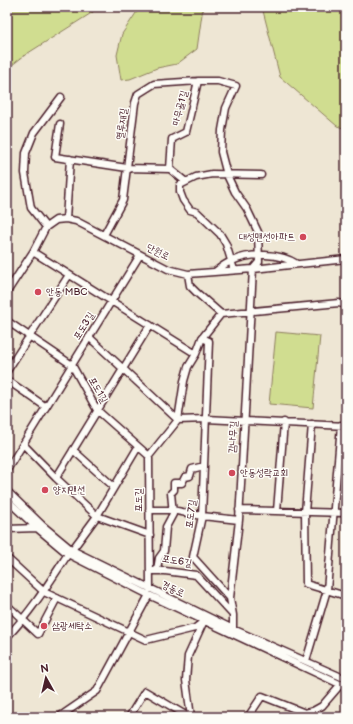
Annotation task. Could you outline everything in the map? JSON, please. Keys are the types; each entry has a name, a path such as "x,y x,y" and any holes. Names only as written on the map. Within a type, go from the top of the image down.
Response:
{"street":[{"name":"마무골1길","path":"170,169 172,139 186,132 198,81"},
{"name":"열루재길","path":"104,235 123,200 135,103 138,94 154,84 218,81 236,86 226,108 222,130 221,152 227,175"},
{"path":"46,228 31,208 25,173 26,153 34,133 61,97"},
{"path":"60,124 55,157 127,168 170,169 186,182"},
{"path":"7,292 33,252 46,228 56,220 66,219 70,159"},
{"path":"234,270 226,244 220,234 197,212 190,210 183,200 180,192 180,185 196,177 212,174 261,174"},
{"path":"227,175 235,192 247,209 258,232 259,262 253,269"},
{"name":"단원로","path":"66,219 76,221 168,269 188,274 346,260"},
{"path":"33,252 196,354"},
{"name":"포도3길","path":"7,470 140,255"},
{"path":"213,272 240,258 259,256 283,257 297,264"},
{"name":"감나무길","path":"233,629 233,616 230,598 239,520 253,269"},
{"path":"188,274 190,286 221,314"},
{"path":"7,371 69,275"},
{"path":"149,456 178,420 184,381 188,367 196,354 202,338 221,314 250,310 339,303 346,305"},
{"name":"포도1길","path":"7,321 72,364 97,410 149,456"},
{"path":"56,478 150,325"},
{"path":"89,336 178,420 244,420 344,426 327,590 306,661"},
{"name":"포도7길","path":"202,338 208,341 206,419 202,516 193,557 230,598"},
{"path":"7,380 46,407"},
{"path":"277,511 284,422"},
{"path":"312,424 305,512 306,584 346,596"},
{"path":"23,444 56,478 97,516 150,535"},
{"path":"7,637 23,620 44,592 70,552 97,516 138,447"},
{"path":"73,450 114,487"},
{"name":"포도길","path":"149,456 149,510 153,571 149,592"},
{"name":"포도6길","path":"204,466 192,469 190,476 185,477 182,483 174,483 174,490 171,493 173,514 166,527 164,551 153,571 196,575 233,616"},
{"name":"경동로","path":"7,491 70,552"},
{"name":"경동로","path":"7,500 37,528 70,552 343,686"},
{"path":"149,510 172,510 202,516 239,520"},
{"path":"239,510 346,513"},
{"path":"7,529 37,528"},
{"path":"7,558 44,592 146,640 194,628 206,619"},
{"path":"58,717 97,691 149,592"},
{"path":"7,605 38,634 57,598"},
{"path":"190,717 186,680 188,656 206,619"},
{"name":"경동로","path":"206,619 233,629 346,679"},
{"path":"248,717 262,696 305,713 322,706 343,686"},
{"path":"129,717 145,691 190,717"}],"green space":[{"path":"7,7 95,7 93,12 25,55 7,69"},
{"path":"140,7 203,7 197,49 177,64 157,68 130,79 121,80 117,55 122,34"},
{"path":"262,7 346,7 346,129 337,126 280,77"},
{"path":"276,332 320,336 313,408 269,404"}],"place":[{"name":"대성맨션아파트","path":"303,237"},
{"name":"안동 MBC","path":"38,292"},
{"name":"안동성락교회","path":"232,473"},
{"name":"양지맨션","path":"45,490"},
{"name":"삼광세탁소","path":"44,626"}]}
